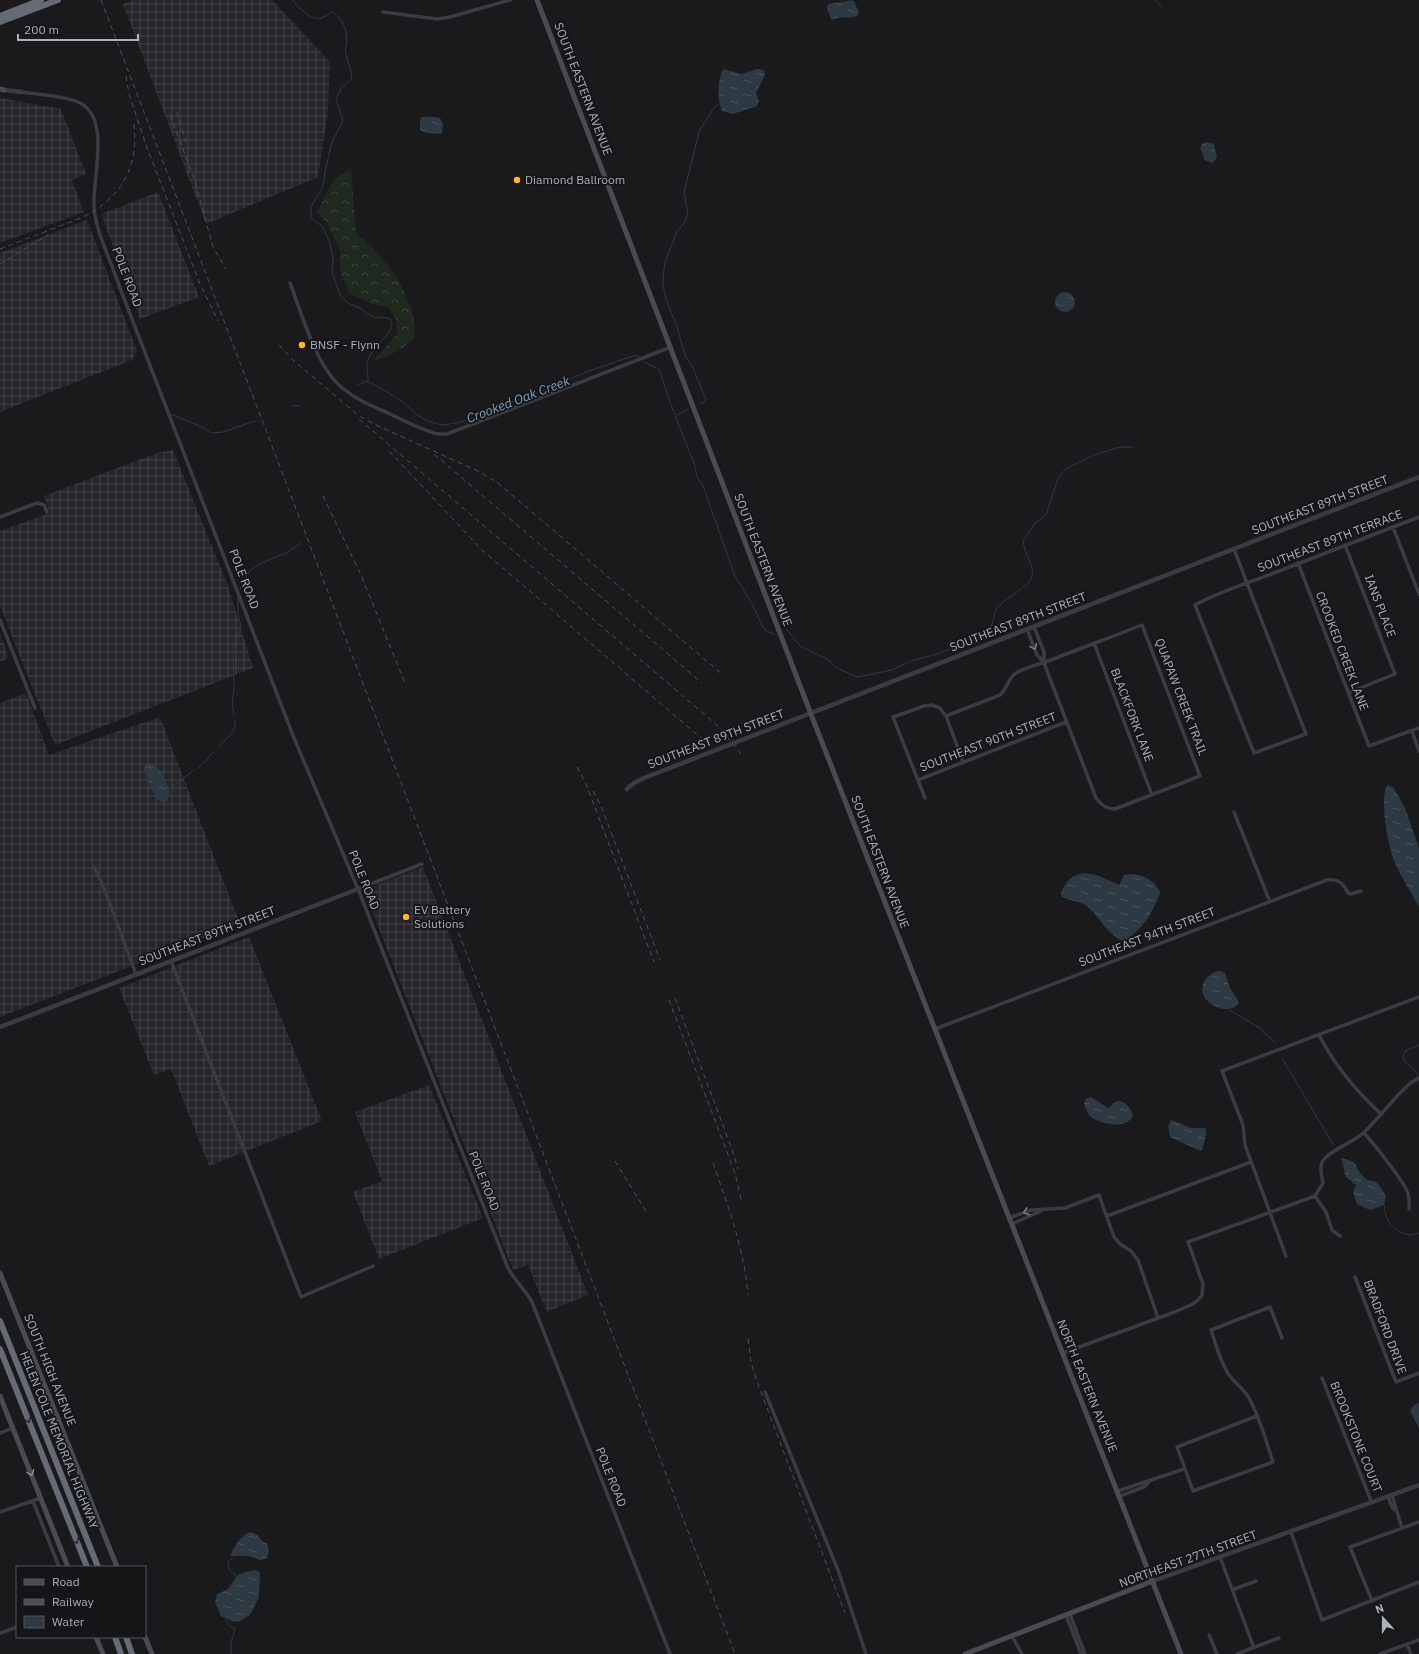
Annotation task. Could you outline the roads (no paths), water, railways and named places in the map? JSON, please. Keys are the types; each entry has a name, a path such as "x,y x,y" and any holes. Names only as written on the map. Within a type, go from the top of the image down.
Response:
{"highway":[{"path":"0,16 41,0"},
{"path":"0,22 58,0"},
{"name":"HELEN COLE MEMORIAL HIGHWAY","path":"0,1321 98,1566"},
{"name":"HELEN COLE MEMORIAL HIGHWAY","path":"0,1351 87,1566"},
{"path":"115,1638 121,1654"},
{"path":"126,1638 132,1654"}],"main road":[{"name":"SOUTH EASTERN AVENUE","path":"537,0 811,714 973,1126"},
{"name":"NORTH EASTERN AVENUE","path":"973,1126 1181,1654"},
{"name":"SOUTH HIGH AVENUE","path":"0,1272 117,1566"},
{"path":"0,1396 68,1566"},
{"name":"NORTHEAST 27TH STREET","path":"965,1654 1153,1582"},
{"path":"96,1638 103,1654"},
{"path":"145,1638 152,1654"}],"street":[{"path":"490,5 498,0"},
{"path":"383,12 436,19 450,17 510,0"},
{"path":"2,89 21,92"},
{"name":"POLE ROAD","path":"21,92 71,100 81,104 93,116 98,148 94,202 98,227 292,731 358,889 508,1268 512,1276 525,1290 532,1302 670,1654"},
{"path":"290,283 320,359 327,371 339,385 366,403 438,434 447,434 671,348"},
{"name":"SOUTHEAST 89TH STREET","path":"627,789 634,783 644,778 1419,477"},
{"path":"0,517 37,503 44,505 47,512"},
{"name":"SOUTHEAST 89TH TERRACE","path":"1234,549 1247,583 1306,734 1254,753 1195,605 1247,583 1419,517"},
{"path":"1393,527 1419,594"},
{"name":"IANS PLACE","path":"1345,545 1395,674 1348,693"},
{"name":"CROOKED CREEK LANE","path":"1298,563 1369,746 1412,731"},
{"path":"0,620 35,708"},
{"name":"QUAPAW CREEK TRAIL","path":"1094,643 1142,625 1200,776 1152,794"},
{"path":"1034,627 1044,652 1044,663 1096,798 1106,808 1115,809 1152,794"},
{"path":"1027,629 1037,655 1044,663"},
{"path":"946,716 1000,695 1006,689 1015,674 1094,643"},
{"name":"BLACKFORK LANE","path":"1094,643 1152,794"},
{"path":"925,798 893,717 928,705 940,708 946,716 964,762"},
{"name":"SOUTHEAST 90TH STREET","path":"918,780 1066,722"},
{"path":"1419,728 1412,731 1419,750"},
{"path":"1234,812 1270,902"},
{"name":"SOUTHEAST 89TH STREET","path":"0,1027 422,864"},
{"path":"94,867 102,883 136,974"},
{"name":"SOUTHEAST 94TH STREET","path":"935,1029 1327,880 1339,881 1342,883 1348,894 1361,891"},
{"path":"171,961 301,1297 373,1266"},
{"path":"1286,1256 1245,1145 1243,1125 1222,1071 1419,997"},
{"path":"1319,1035 1342,1072 1360,1094 1381,1114"},
{"path":"1063,1353 1158,1318 1191,1305 1197,1301 1202,1295 1202,1284 1188,1242 1315,1196 1323,1183 1321,1169 1322,1162 1329,1155 1364,1133 1415,1080 1419,1078"},
{"path":"1364,1133 1407,1190 1409,1209"},
{"path":"1107,1216 1251,1162"},
{"path":"1009,1218 1031,1210 1065,1208 1099,1195 1114,1237 1120,1244 1131,1251 1138,1260 1158,1318"},
{"path":"1315,1196 1326,1212 1332,1230 1340,1236"},
{"path":"1012,1224 1042,1210"},
{"name":"BRADFORD DRIVE","path":"1354,1277 1396,1382 1419,1373"},
{"path":"1257,1416 1177,1447 1193,1491 1273,1462 1257,1416 1245,1392 1227,1370 1211,1330 1270,1307 1282,1338"},
{"name":"BROOKSTONE COURT","path":"1322,1378 1372,1503"},
{"path":"765,1392 838,1570 866,1654"},
{"path":"0,1433 13,1428"},
{"path":"1119,1494 1143,1482 1150,1482 1184,1469"},
{"name":"NORTHEAST 27TH STREET","path":"1153,1582 1419,1485"},
{"path":"1390,1496 1392,1507 1395,1510 1402,1528"},
{"path":"0,1512 41,1498"},
{"path":"33,1501 59,1566"},
{"path":"1372,1601 1350,1547 1419,1522"},
{"path":"1291,1532 1322,1620 1419,1582"},
{"path":"1220,1557 1254,1648"},
{"path":"1232,1590 1256,1581"},
{"path":"1068,1614 1081,1654"},
{"path":"1068,1614 1085,1654"},
{"path":"0,1633 16,1627"},
{"path":"1209,1635 1217,1654"},
{"path":"1012,1636 1022,1654"},
{"path":"1237,1654 1279,1638"},
{"path":"1380,1654 1419,1640"},
{"path":"1407,1644 1411,1654"}],"water":[{"path":"850,0 854,1 859,13 858,15 833,20 831,19 827,8 828,4"},
{"path":"723,69 742,74 757,69 764,70 765,75 756,93 759,101 757,106 733,114 722,111 718,90"},
{"path":"421,117 440,118 443,124 442,134 427,133 420,130"},
{"path":"1207,142 1214,144 1217,158 1212,163 1205,160 1200,148 1202,144"},
{"path":"1065,292 1072,295 1075,302 1072,309 1065,312 1058,309 1055,302 1058,295"},
{"path":"151,763 154,764 159,770 168,786 169,792 167,801 163,802 156,799 144,770 145,766"},
{"path":"1388,785 1394,788 1405,808 1419,848 1419,907 1395,863 1390,847 1384,811 1385,791"},
{"path":"1084,873 1097,875 1119,885 1124,875 1130,874 1141,876 1150,880 1158,888 1160,893 1150,915 1142,926 1124,942 1113,935 1088,907 1082,903 1062,897 1061,893 1067,882 1072,877"},
{"path":"1219,971 1225,973 1230,988 1239,1002 1235,1007 1229,1009 1215,1006 1204,996 1202,989 1205,980 1210,975"},
{"path":"1091,1097 1108,1108 1117,1101 1123,1102 1129,1107 1133,1116 1130,1120 1120,1124 1107,1124 1095,1120 1089,1114 1084,1103 1086,1099"},
{"path":"1171,1120 1191,1128 1205,1128 1206,1134 1201,1151 1170,1137 1168,1126"},
{"path":"1341,1158 1354,1162 1360,1173 1367,1180 1377,1182 1386,1196 1384,1205 1370,1210 1357,1204 1353,1192 1356,1185 1346,1177"},
{"path":"1419,1402 1419,1428 1410,1411 1412,1407"},
{"path":"251,1532 258,1535 261,1540 267,1544 269,1551 267,1558 261,1560 249,1556 230,1556 241,1538 247,1533"},
{"path":"256,1570 260,1573 259,1597 250,1615 240,1621 234,1622 221,1616 215,1602 217,1594 228,1589 238,1575"}],"waterway":[{"name":"Crooked Oak Creek","path":"293,0 299,8 313,18 320,18 332,12 336,14 343,24 346,32 347,41 345,52 352,79 342,87 336,99 343,120 332,142 323,186 311,207 311,218 323,227 330,243 333,259 332,272 340,295 348,303 360,308 367,314 376,318 383,317 390,319 392,324 388,334 374,350 368,360 368,382"},
{"path":"1155,0 1162,7"},
{"path":"701,404 706,400 692,366 685,355 677,327 667,302 663,286 663,278 665,262 677,232 684,223 688,214 684,192 699,132 713,109 719,104"},
{"name":"Crooked Oak Creek","path":"368,382 403,402 423,419 445,425 477,418 492,409 532,395 586,372 633,356 639,356"},
{"name":"Crooked Oak Creek","path":"644,362 659,369 674,413 695,466 697,477 703,486 735,576 766,631 774,634"},
{"path":"358,385 367,381"},
{"path":"291,406 300,406"},
{"path":"677,415 688,409"},
{"path":"171,414 202,427 211,433 223,432 255,421"},
{"name":"Crooked Oak Creek","path":"786,629 800,646 827,659 837,668 857,677 892,670 911,661 984,638 991,628 995,612 998,607 1027,584 1032,577 1032,568 1023,541 1035,523 1046,515 1059,476 1067,468 1094,455 1120,447 1133,447"},
{"path":"240,589 249,572 257,565 288,552 301,543"},
{"path":"234,715 232,704 234,688 233,647 241,628 238,612 238,597"},
{"path":"218,746 232,732 235,721"},
{"path":"198,768 213,752"},
{"path":"169,789 194,770"},
{"path":"1228,1009 1260,1028 1276,1043"},
{"path":"1419,1045 1405,1051 1403,1057 1405,1062 1412,1067 1419,1077"},
{"path":"1282,1058 1334,1146"},
{"path":"1384,1205 1386,1216 1391,1225 1404,1234 1409,1235 1419,1233"},
{"path":"233,1557 228,1562 228,1566 230,1571 235,1574 236,1578"},
{"path":"226,1619 229,1625 235,1629 231,1642 231,1654"}],"railway":[{"path":"101,0 735,1654"},
{"path":"126,76 129,94 146,145 200,284 218,321"},
{"path":"177,112 187,145"},
{"path":"170,115 194,178 213,247 226,269"},
{"path":"0,249 81,218 107,201 117,191 130,168 135,140 134,124"},
{"path":"0,264 48,235"},
{"path":"279,345 293,360 359,416 480,472 498,483 723,675"},
{"path":"359,419 704,714 721,729 744,758"},
{"path":"389,451 482,550 702,739"},
{"path":"434,454 702,683"},
{"path":"323,496 361,575 405,683"},
{"path":"577,767 586,784 654,962"},
{"path":"593,791 601,806 660,960"},
{"path":"675,998 732,1149 738,1169"},
{"path":"669,1000 735,1173 741,1199"},
{"path":"615,1161 647,1213"},
{"path":"713,1163 730,1211 739,1244 748,1295"},
{"path":"748,1339 751,1362 756,1379 845,1613"}],"place":[{"name":"Diamond Ballroom","path":"517,180"},
{"name":"BNSF - Flynn","path":"302,345"},
{"name":"EV Battery Solutions","path":"406,917"}]}
